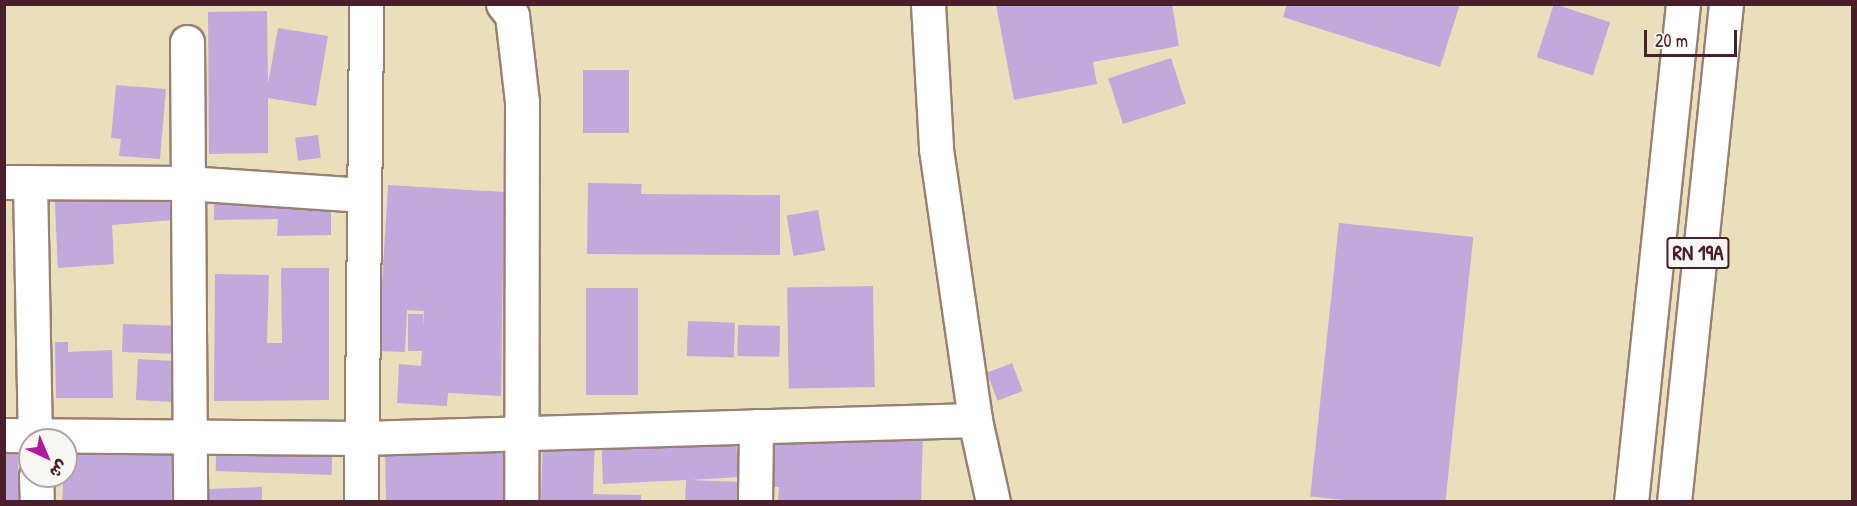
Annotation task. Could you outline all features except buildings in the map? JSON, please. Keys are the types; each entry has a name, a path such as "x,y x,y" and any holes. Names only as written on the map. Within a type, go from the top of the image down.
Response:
{"street":[{"path":"361,501 366,4"},
{"path":"503,4 512,15 522,102 521,501"},
{"path":"928,4 936,149 975,420 993,501"},
{"name":"RN 19A","path":"1631,501 1683,4"},
{"name":"RN 19A","path":"1674,501 1726,4"},
{"path":"187,42 190,501"},
{"path":"25,428 17,182 187,183 364,195"},
{"path":"78,437 362,438 975,420"},
{"path":"755,501 756,426"}]}
